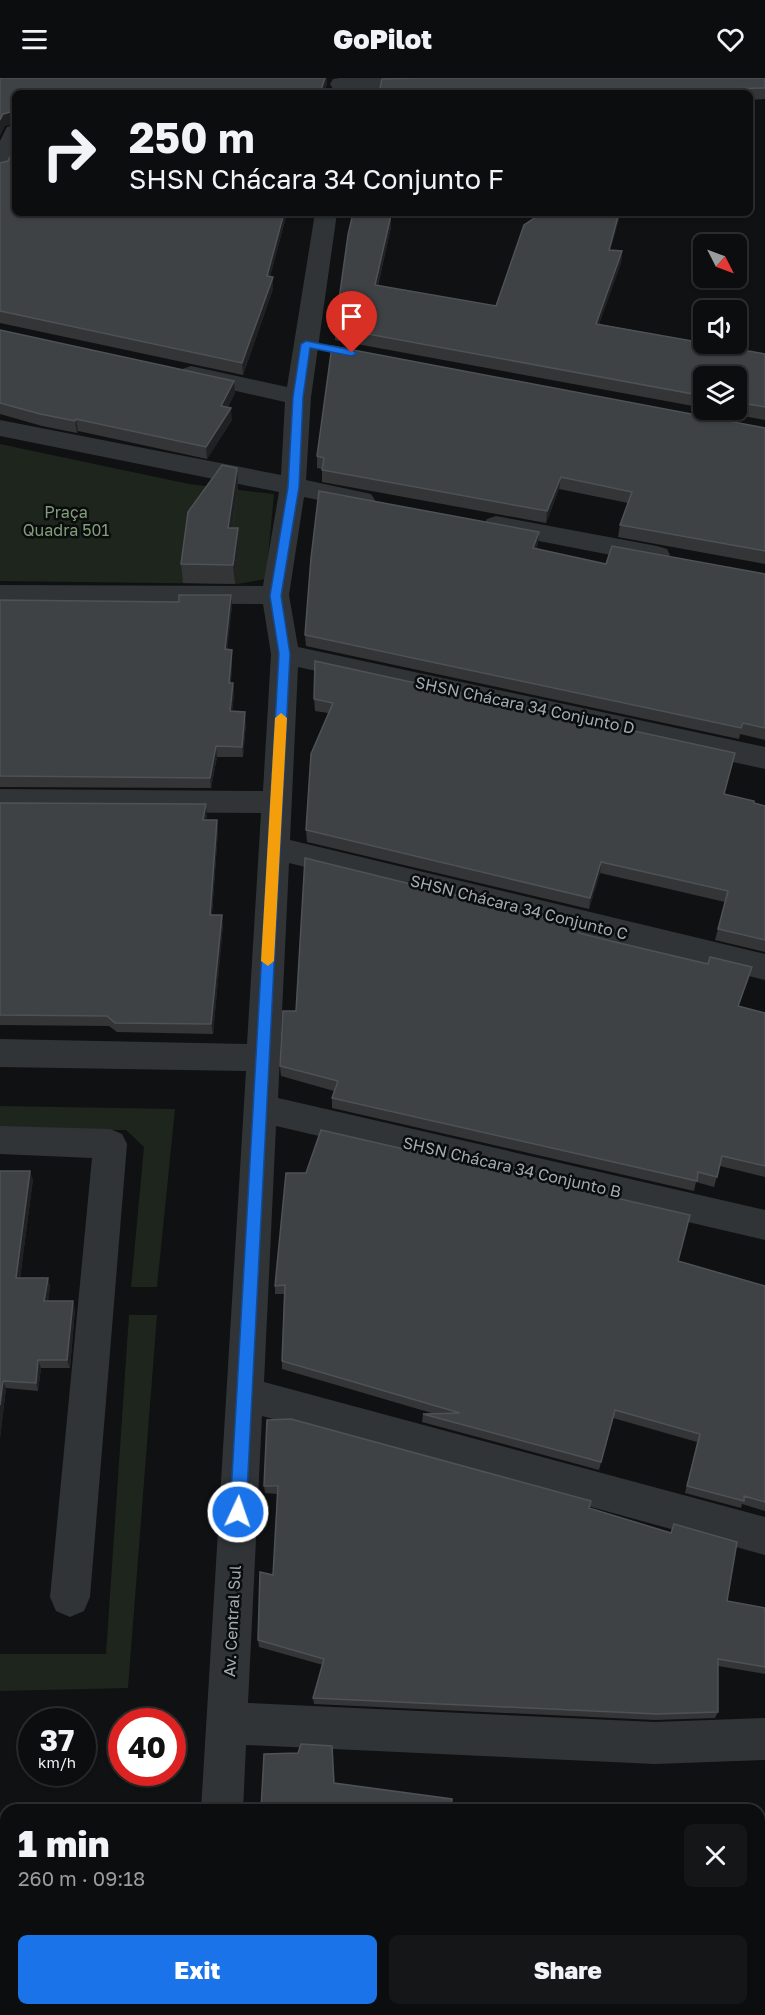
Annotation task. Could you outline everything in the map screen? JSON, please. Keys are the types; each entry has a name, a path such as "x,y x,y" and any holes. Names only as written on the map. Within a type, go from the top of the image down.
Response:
{"street":[{"path":"341,85 443,81"},
{"path":"0,167 12,139"},
{"name":"Av. Central Sul","path":"222,1804 285,654 275,596 293,487 298,397 318,346 326,216"},
{"path":"172,369 298,397"},
{"path":"0,428 386,504"},
{"path":"467,519 676,558"},
{"path":"0,594 275,596"},
{"name":"SHSN Chácara 34 Conjunto D","path":"285,654 765,758"},
{"path":"0,800 276,802"},
{"name":"SHSN Chácara 34 Conjunto C","path":"274,848 765,967"},
{"path":"0,1053 263,1058"},
{"name":"SHSN Chácara 34 Conjunto B","path":"260,1108 765,1225"},
{"path":"0,1140 110,1144 70,1597"},
{"path":"244,1394 765,1536"},
{"path":"227,1723 655,1743 765,1738"}],"green space":[{"name":"Praça Quadra 501","path":"0,444 189,484 274,494 266,579 237,584 0,581"},
{"path":"0,1106 175,1109 157,1287 131,1287 144,1147 126,1130 0,1130"},
{"path":"129,1315 157,1315 128,1688 0,1691 0,1654 106,1654"}],"building":[{"path":"0,78 325,78 321,90 12,90 12,112 3,114 0,120"},
{"path":"765,78 765,88 380,90 382,79"},
{"path":"12,153 12,216 283,216 267,276 273,277 242,363 0,311 0,163 8,161"},
{"path":"352,216 391,216 375,285 496,306 524,225 538,216 618,216 609,250 622,251 596,324 693,341 693,354 747,354 747,351 765,354 765,407 747,404 747,366 693,366 693,394 335,328"},
{"path":"0,330 234,381 221,406 231,408 206,447 76,419 75,421 40,414 0,403"},
{"path":"332,346 693,414 693,420 723,420 765,428 765,551 620,525 632,492 561,477 547,511 322,470 324,458 317,456"},
{"path":"222,465 237,468 228,528 238,528 233,565 181,564 188,512"},
{"path":"319,491 539,532 533,548 606,564 612,546 765,574 765,728 743,723 741,728 305,635"},
{"path":"179,595 231,595 225,649 232,650 229,683 233,683 230,711 245,712 242,747 216,746 210,778 0,776 0,600 179,602"},
{"path":"315,661 735,753 724,794 765,806 765,940 718,929 728,891 601,862 590,898 306,830 311,754 333,703 314,699"},
{"path":"0,803 206,804 203,820 217,820 210,915 222,915 211,1024 115,1023 107,1016 0,1015"},
{"path":"305,858 581,926 579,933 615,942 708,964 710,957 752,967 738,1006 765,1013 765,1166 722,1156 717,1177 698,1172 697,1181 332,1098 338,1081 280,1066 283,1011 296,1011"},
{"path":"321,1130 690,1215 678,1261 765,1286 765,1502 744,1496 744,1501 687,1486 700,1434 615,1410 601,1462 423,1414 460,1413 282,1361 285,1285 275,1286 286,1173 306,1173"},
{"path":"0,1171 30,1171 16,1278 48,1278 44,1301 73,1301 67,1360 38,1360 36,1383 3,1381 0,1405"},
{"path":"291,1419 591,1501 589,1508 671,1533 674,1524 737,1542 727,1601 765,1608 765,1667 718,1659 718,1712 657,1714 313,1698 324,1659 258,1640 260,1572 273,1575 278,1486 264,1486 267,1420"},
{"path":"301,1744 332,1746 334,1783 452,1799 452,1804 261,1804 264,1754 298,1753"}],"slow traffic":[{"path":"268,961 281,718"}],"route":[{"path":"238,1512 285,654 275,596 293,487 298,397 306,344 352,353"}]}
